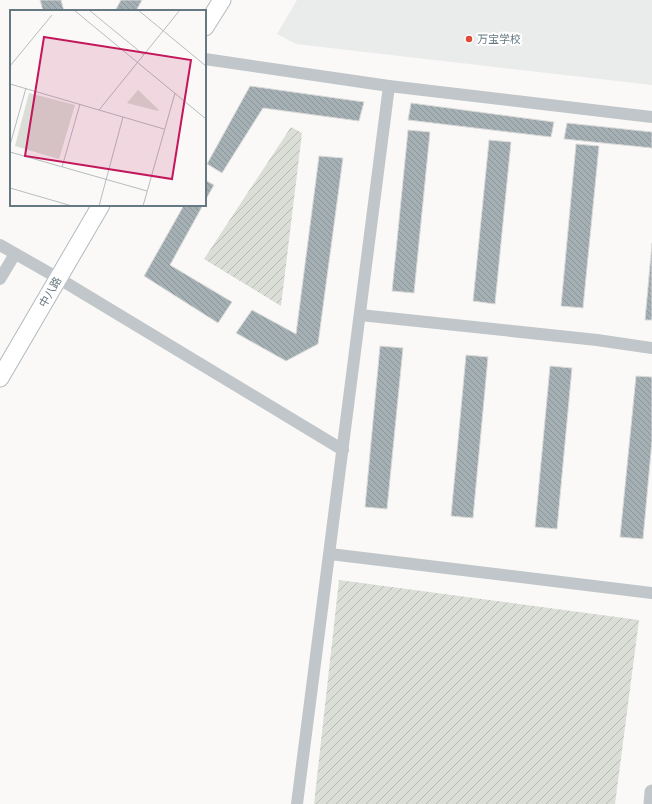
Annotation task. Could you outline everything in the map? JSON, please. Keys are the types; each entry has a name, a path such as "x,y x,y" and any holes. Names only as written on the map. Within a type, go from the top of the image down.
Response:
{"main road":[{"path":"206,25 222,0"},
{"name":"中八路","path":"0,378 100,206"}],"street":[{"path":"206,59 389,86 652,117"},
{"path":"297,804 389,86"},
{"path":"0,245 58,278 343,450"},
{"path":"0,279 15,254"},
{"path":"360,315 597,340 652,348"},
{"path":"330,554 652,594"},
{"path":"650,804 652,792"}],"shaded area":[{"name":"万宝学校","path":"297,0 652,0 652,85 296,44 277,34"},
{"path":"291,127 302,133 281,306 204,259"},
{"path":"339,580 639,620 615,804 314,804"}],"building":[{"path":"40,0 61,0 64,10 43,10"},
{"path":"121,0 142,0 137,10 116,10"},
{"path":"250,86 364,102 359,121 263,108 222,173 207,164"},
{"path":"411,103 554,122 551,137 408,120"},
{"path":"567,123 652,132 652,148 564,139"},
{"path":"408,130 430,132 414,293 392,291"},
{"path":"489,140 511,142 495,304 473,301"},
{"path":"576,144 599,146 583,308 561,306"},
{"path":"319,156 343,158 318,344 286,361 236,333 252,310 296,334"},
{"path":"206,181 214,185 206,199"},
{"path":"183,206 202,206 170,265 232,302 218,323 144,276"},
{"path":"652,243 652,320 645,320"},
{"path":"380,346 403,348 387,509 365,507"},
{"path":"466,355 488,357 473,518 451,516"},
{"path":"550,366 572,368 557,529 535,527"},
{"path":"636,376 652,377 652,441 643,539 620,537"}],"place":[{"name":"万宝学校","path":"469,39"}]}
